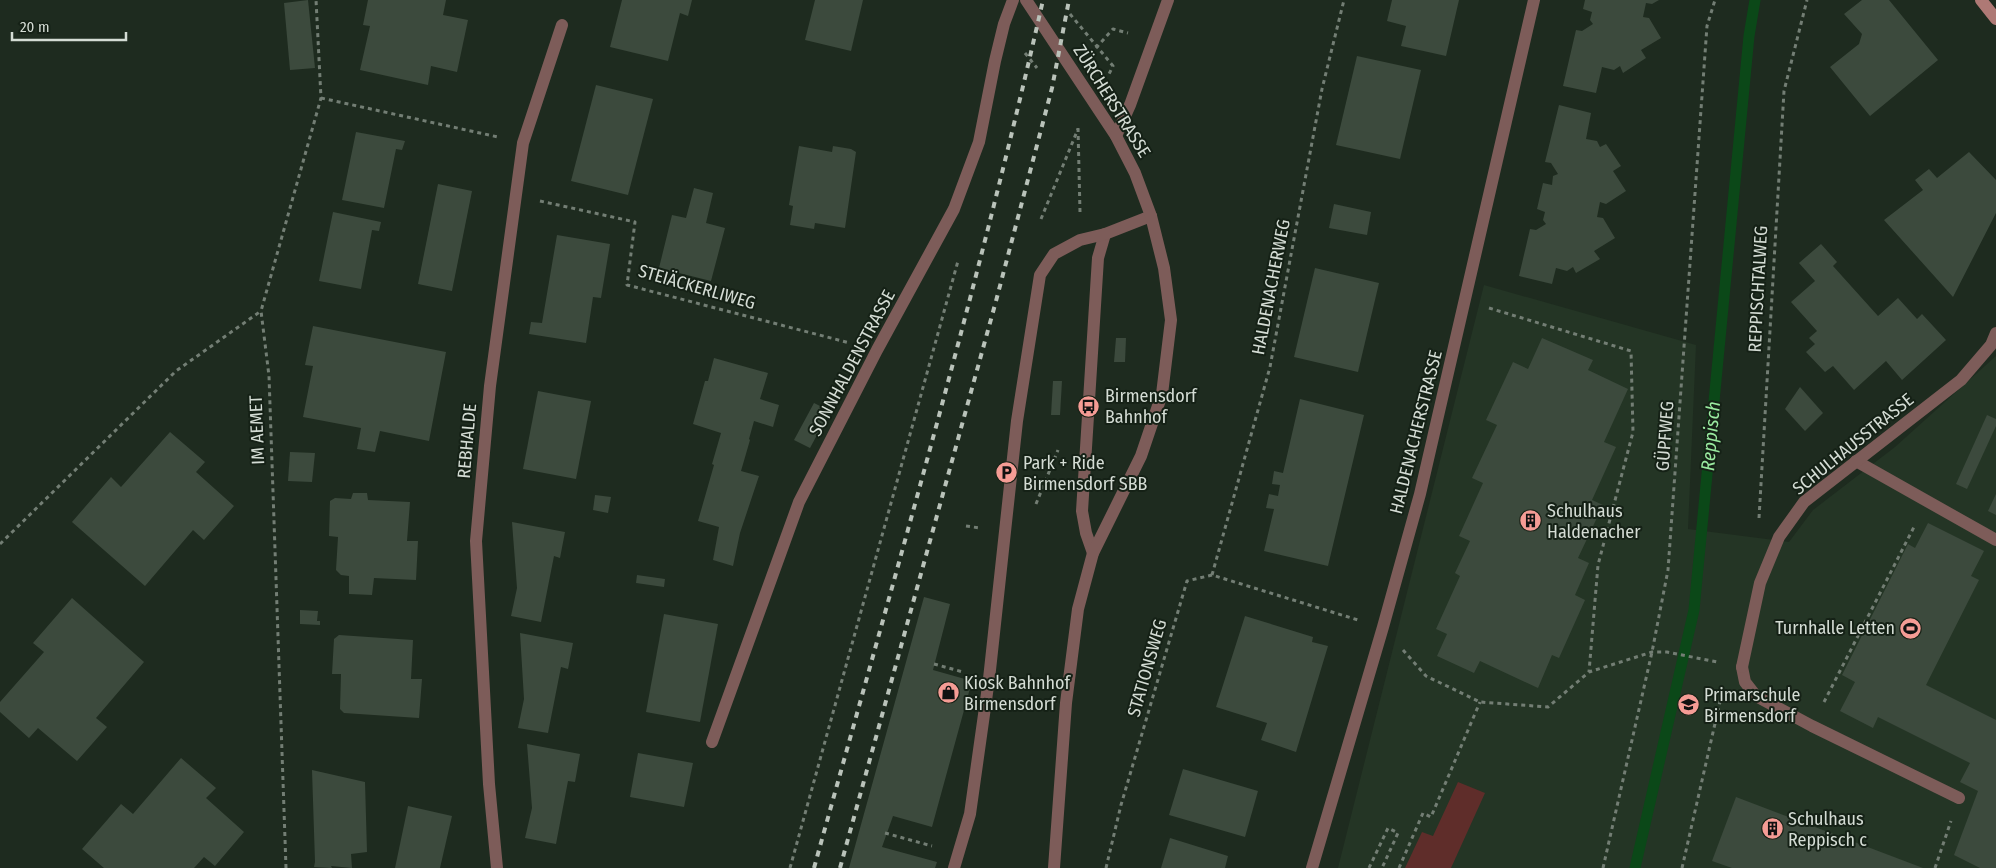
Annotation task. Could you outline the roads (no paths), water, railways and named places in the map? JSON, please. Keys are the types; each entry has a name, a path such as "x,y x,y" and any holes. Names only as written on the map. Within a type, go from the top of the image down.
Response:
{"street":[{"name":"SONNHALDENSTRASSE","path":"712,742 799,502 877,350 954,209 979,142 995,61 1004,24 1013,0"},
{"name":"ZÜRCHERSTRASSE","path":"1026,0 1116,136 1136,173 1151,216 1164,268 1171,320 1162,394 1141,456 1093,553 1078,608 1066,703 1054,868"},
{"path":"1116,136 1130,105 1168,0"},
{"name":"HALDENACHERSTRASSE","path":"1312,868 1420,494 1534,0"},
{"path":"1985,2 1996,19"},
{"name":"REBHALDE","path":"497,868 489,775 476,541 490,386 523,143 562,25"},
{"path":"954,868 970,814 988,679 1017,421 1040,275 1054,254 1080,240 1105,234 1151,216"},
{"path":"1093,553 1086,533 1082,511 1098,258 1105,234"},
{"name":"SCHULHAUSSTRASSE","path":"1960,798 1812,726 1756,696 1745,682 1742,667 1760,583 1779,537 1804,502 1961,380 1991,345 1996,334"},
{"path":"1856,461 1996,540"}],"waterway":[{"name":"Reppisch","path":"1635,868 1694,610 1749,36 1755,0"}],"railway":[{"path":"814,868 963,327 1043,0"},
{"path":"840,868 996,301 1052,88 1069,0"}],"place":[{"name":"Birmensdorf Bahnhof","path":"1089,406"},
{"name":"Park + Ride Birmensdorf SBB","path":"1007,473"},
{"name":"Schulhaus Haldenacher","path":"1531,521"},
{"name":"Turnhalle Letten","path":"1911,628"},
{"name":"Kiosk Bahnhof Birmensdorf","path":"948,693"},
{"name":"Primarschule Birmensdorf","path":"1688,705"},
{"name":"Schulhaus Reppisch c","path":"1772,829"}]}
